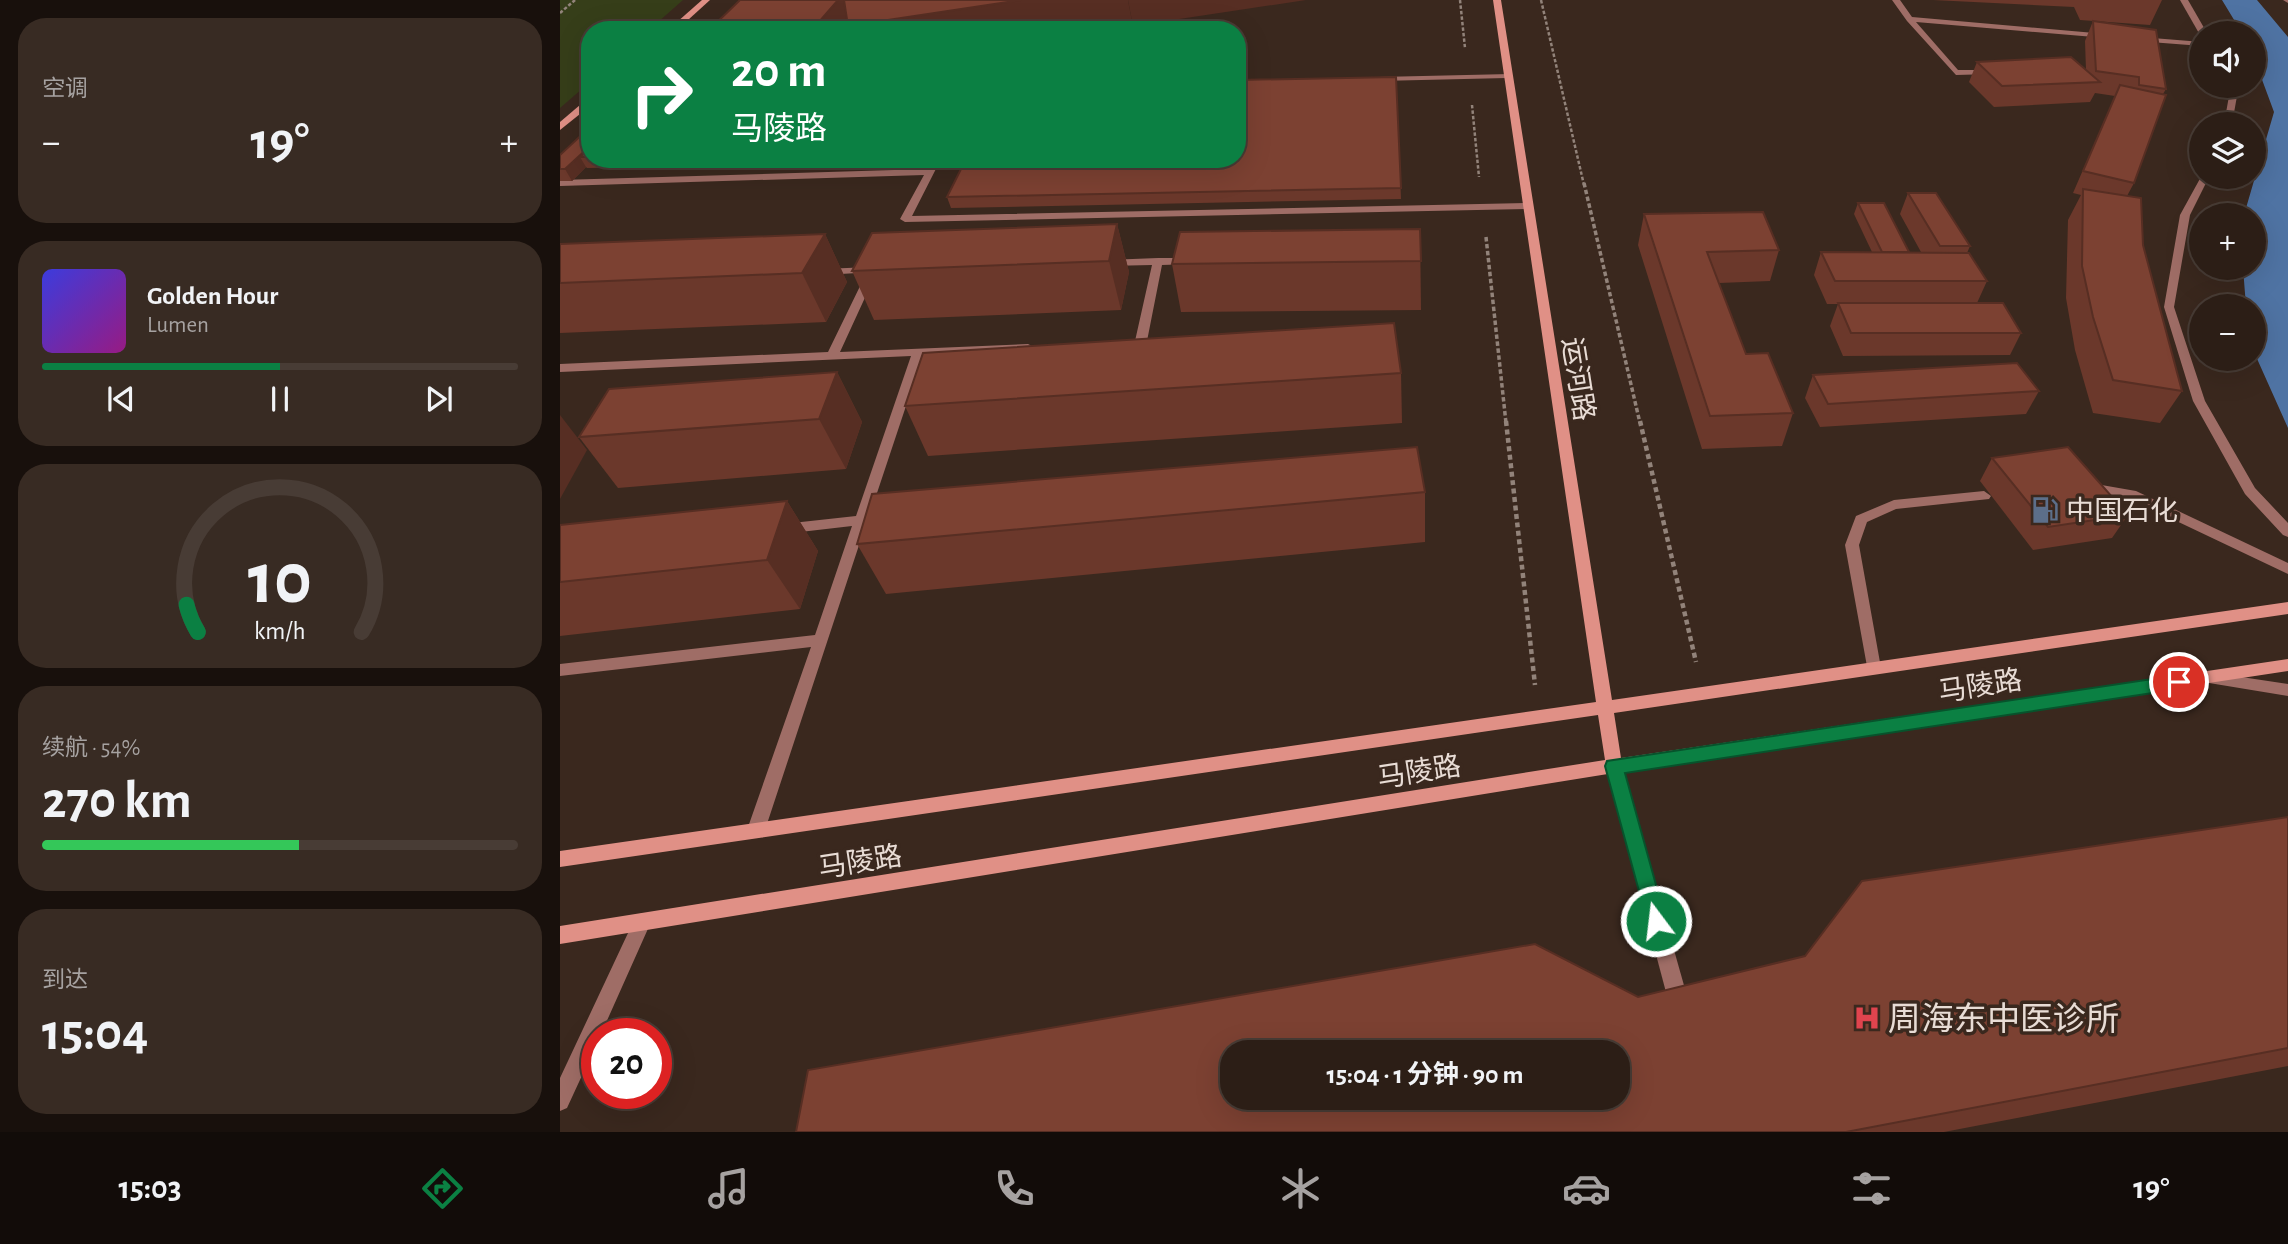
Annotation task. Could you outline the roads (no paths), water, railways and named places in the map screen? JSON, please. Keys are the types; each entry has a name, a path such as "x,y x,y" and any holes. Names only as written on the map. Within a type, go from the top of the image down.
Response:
{"street":[{"path":"682,21 706,0"},
{"name":"运河路","path":"1497,0 1614,766"},
{"path":"1896,0 1956,74 1998,72"},
{"path":"2184,0 2196,21"},
{"path":"1910,19 2118,37"},
{"path":"2132,38 2189,43"},
{"path":"1373,79 1507,76"},
{"path":"560,127 581,109"},
{"path":"932,168 905,219 1527,206"},
{"path":"560,183 930,172"},
{"path":"2198,189 2185,215 2169,307 2199,401 2250,491 2288,532"},
{"path":"1090,264 1198,260"},
{"path":"1141,341 1158,261"},
{"path":"832,356 873,270"},
{"path":"805,272 887,270"},
{"path":"1127,342 1154,340"},
{"path":"560,368 1043,346"},
{"path":"756,830 918,352"},
{"path":"2072,486 2131,494 2288,569"},
{"path":"1873,668 1852,545 1861,519 1894,505 1984,496"},
{"path":"765,531 902,516"},
{"name":"马陵路","path":"560,859 2288,608"},
{"path":"560,670 821,640"},
{"name":"马陵路","path":"560,935 1614,766 2288,665"},
{"path":"2206,678 2288,690"},
{"path":"1614,766 1676,996"},
{"path":"560,1101 642,922"}],"water":[{"path":"2222,0 2257,0 2288,37 2288,428 2262,371 2266,371 2266,294 2245,294 2244,280 2266,280 2266,203 2247,203 2252,189 2266,189 2266,139 2274,112 2266,90 2266,21 2235,21"}],"place":[{"name":"中国石化","path":"2045,510"},
{"name":"周海东中医诊所","path":"1867,1018"}]}
